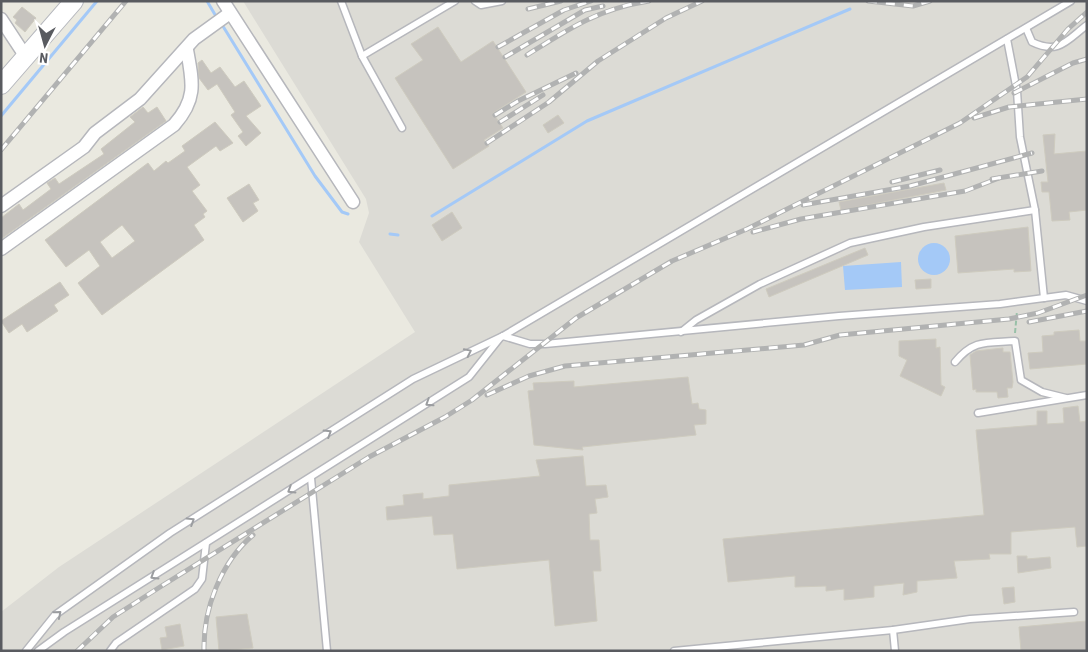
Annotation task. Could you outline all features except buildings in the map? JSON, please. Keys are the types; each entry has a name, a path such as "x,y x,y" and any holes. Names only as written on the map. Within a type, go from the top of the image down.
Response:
{"street":[{"path":"1,85 74,1"},
{"path":"222,1 223,18 353,202"},
{"path":"1,206 84,147 95,133 140,99 187,50 194,40 223,18"},
{"path":"1,19 26,57"},
{"path":"1,249 174,125 186,111 191,100 193,85 187,50"}],"lane":[{"path":"341,1 362,56 402,128"},
{"path":"362,56 455,1"},
{"path":"475,1 481,5 502,1"},
{"path":"26,651 55,615 170,534 413,379 503,336 1071,1"},
{"path":"1026,28 1032,42 1043,48 1053,48 1067,42 1087,25"},
{"path":"1007,39 1017,91 1020,137 1035,210 1044,298"},
{"path":"681,332 696,320 760,284 850,243 924,227 1035,210"},
{"path":"503,336 530,344 544,344 839,316 1016,302 1066,295 1087,301"},
{"path":"38,651 64,632 469,377 503,336"},
{"path":"955,362 966,348 978,344 1015,340 1020,380 1042,392 1066,398"},
{"path":"978,412 1087,394"},
{"path":"311,478 327,651"},
{"path":"110,651 116,643 195,589 202,579 206,543"},
{"path":"674,651 893,630 970,619 1074,612"},
{"path":"893,630 895,651"}],"path":[{"path":"1015,340 1016,302"}],"shaded area":[{"path":"243,1 1087,1 1087,651 1,651 1,612 59,567 415,332 359,242 369,213 366,199"}],"water":[{"path":"934,243 940,244 945,248 949,253 949,265 945,270 940,274 934,275 928,274 923,270 919,265 918,259 919,253 923,248 928,244"},
{"path":"901,262 902,287 845,290 843,266"}],"waterway":[{"path":"1,116 97,1"},
{"path":"207,1 217,18"},
{"path":"432,216 587,121 850,9"},
{"path":"221,23 315,176 342,212 348,214"},
{"path":"390,234 398,235"}],"railway":[{"path":"1,150 126,1"},
{"path":"528,9 561,1"},
{"path":"498,47 564,10 591,1"},
{"path":"527,55 571,28 599,14 649,1"},
{"path":"487,143 549,102 598,61 666,18 702,1"},
{"path":"868,1 913,6 930,1"},
{"path":"505,57 585,10 603,6"},
{"path":"77,651 113,617 160,587 369,457 445,417 472,400 576,318 672,261 747,229 960,123 1027,77 1068,29 1087,12"},
{"path":"1014,93 1073,63 1087,59"},
{"path":"495,115 518,101 576,73"},
{"path":"500,122 543,95"},
{"path":"974,118 1009,107 1087,99"},
{"path":"803,205 910,186 1032,153"},
{"path":"892,182 940,170"},
{"path":"992,179 1042,171"},
{"path":"753,232 801,219 965,191 999,178"},
{"path":"487,395 529,376 565,366 804,345 840,335 1009,319 1038,313 1087,295"},
{"path":"1029,322 1087,311"},
{"path":"204,651 207,619 216,587 232,559 253,535"}]}
